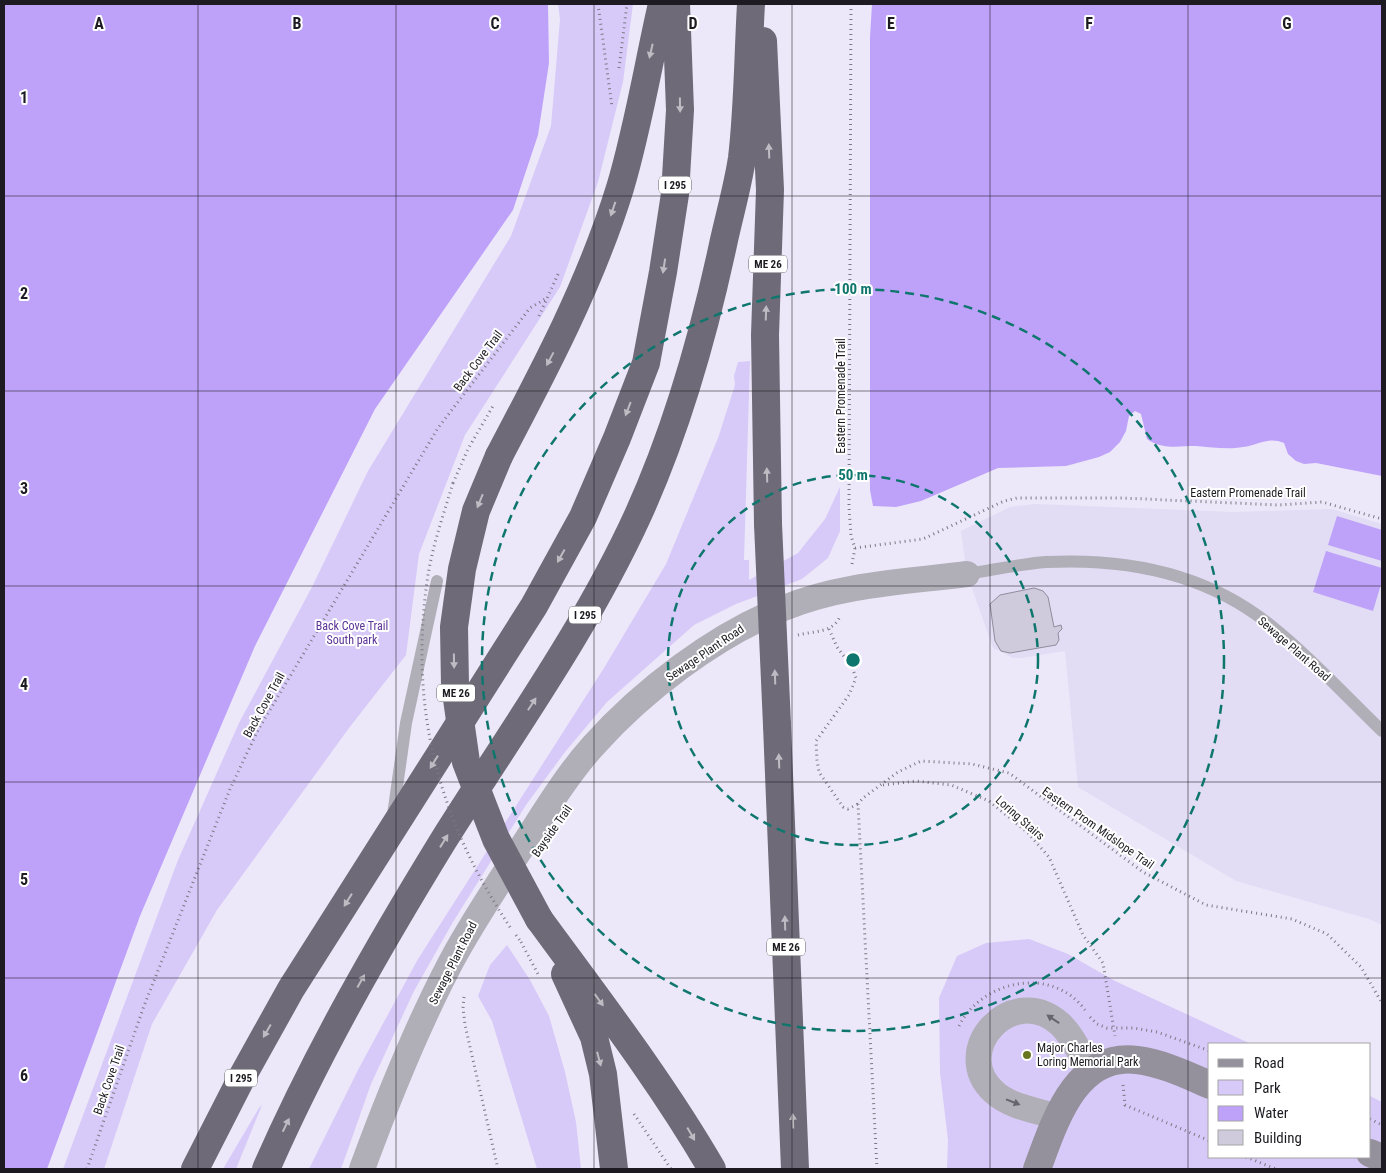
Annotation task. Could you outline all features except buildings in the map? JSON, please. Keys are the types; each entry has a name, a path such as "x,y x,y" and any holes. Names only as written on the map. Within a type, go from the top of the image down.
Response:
{"highway":[{"name":"ME 26","path":"662,4 635,130 620,187 601,243 554,352 498,456 476,511 462,569 454,627 455,685 466,762 496,839 539,919 644,1061 684,1120 712,1169"},
{"name":"I 295","path":"194,1169 261,1040 543,590 583,517 646,363 664,272 675,194 680,110 676,4"},
{"name":"I 295","path":"266,1169 284,1127 334,1029 388,933 444,840 546,683 601,588 638,515 680,411 712,299 742,158 751,4"},
{"name":"ME 26","path":"759,4 765,72 770,190 765,335 768,524 795,1169"},
{"path":"539,919 594,1037 603,1074 614,1169"}],"street":[{"name":"Sewage Plant Road","path":"362,1169 412,1048 451,961 481,910 554,799 592,747 609,729 671,675 696,657 752,622 785,607 847,588 967,574"},
{"path":"1058,1117 1008,1101 987,1084 979,1058 983,1040 988,1030 1000,1019 1017,1011 1036,1011 1045,1014 1063,1027 1091,1072"},
{"path":"1037,1169 1058,1117 1075,1087 1091,1072 1112,1062 1139,1060 1171,1069 1208,1084"}],"lane":[{"name":"Sewage Plant Road","path":"967,574 1044,562 1104,563 1148,569 1196,582 1240,604 1268,623 1295,646 1382,730"},
{"path":"390,832 406,723 437,580"}],"path":[{"path":"598,4 612,108"},
{"path":"618,72 627,4"},
{"name":"Eastern Promenade Trail","path":"851,4 849,507 850,536 855,548 923,539 1004,501 1017,498 1122,498 1249,504 1322,502 1382,519"},
{"path":"610,116 616,90"},
{"name":"Back Cove Trail","path":"537,321 545,298 561,266"},
{"name":"Back Cove Trail","path":"87,1169 144,1006 230,789 258,730 438,428 530,308 545,298"},
{"path":"453,483 468,449 498,399"},
{"path":"790,637 829,629 839,619"},
{"path":"829,629 837,647 852,667 856,678 849,695 816,741 817,760 819,772 843,807 848,810 858,804 877,1169"},
{"name":"Eastern Prom Midslope Trail","path":"858,804 862,798 898,772 921,761 972,764 1009,773 1143,872 1206,905 1292,919 1327,934 1361,967 1382,1003"},
{"name":"Loring Stairs","path":"882,785 916,782 951,785 989,801 1028,833 1049,857 1083,935 1100,956 1110,999 1115,1039"},
{"path":"503,920 508,912"},
{"path":"466,990 463,1002 464,1019 498,1169"},
{"path":"1123,1082 1125,1106 1208,1140"},
{"path":"632,1110 671,1169"},
{"path":"1248,1158 1276,1169"}],"shaded area":[{"path":"1035,504 1233,512 1332,509 1382,524 1382,925 1369,919 1236,881 1078,787 1065,651 1013,658 993,648 967,574 961,531 1010,507"}],"green space":[{"name":"Back Cove Trail South park","path":"558,4 633,4 623,82 598,182 560,287 465,435 419,554 406,655 349,728 217,910 152,1024 104,1169 63,1169 178,860 239,723 312,587 368,471 511,236 551,126 560,19"},
{"path":"750,361 744,560 749,560 749,580 798,553 825,519 840,487 840,531 828,558 802,579 736,604 694,625 607,702 565,752 526,805 453,922 414,991 371,1084 341,1169 309,1169 359,1068 418,959 604,668 666,564 718,438 735,385 734,376 738,362"},
{"path":"1029,939 1068,954 1115,981 1249,1043 1208,1043 1208,1158 1371,1158 1371,1096 1382,1102 1382,1169 947,1169 948,1140 940,1073 939,998 957,956 986,943"},
{"path":"507,945 530,980 549,1016 565,1072 576,1122 581,1169 537,1169 492,1021 478,996 490,965"},
{"path":"262,1105 236,1169 223,1169 259,1108"}],"water":[{"path":"4,4 548,4 549,63 538,135 513,210 375,409 255,646 140,916 47,1169 4,1169"},
{"path":"872,4 1382,4 1382,476 1316,463 1304,464 1296,461 1288,454 1284,443 1273,440 1237,448 1171,447 1159,445 1147,439 1141,414 1135,411 1129,416 1126,431 1120,442 1110,452 1099,457 1066,466 998,468 921,501 896,507 873,506 870,490 870,37"},
{"path":"1337,516 1382,530 1382,561 1328,545"},
{"path":"1326,551 1382,568 1382,581 1373,611 1313,592"}],"place":[{"name":"Major Charles Loring Memorial Park","path":"1027,1055"}]}
